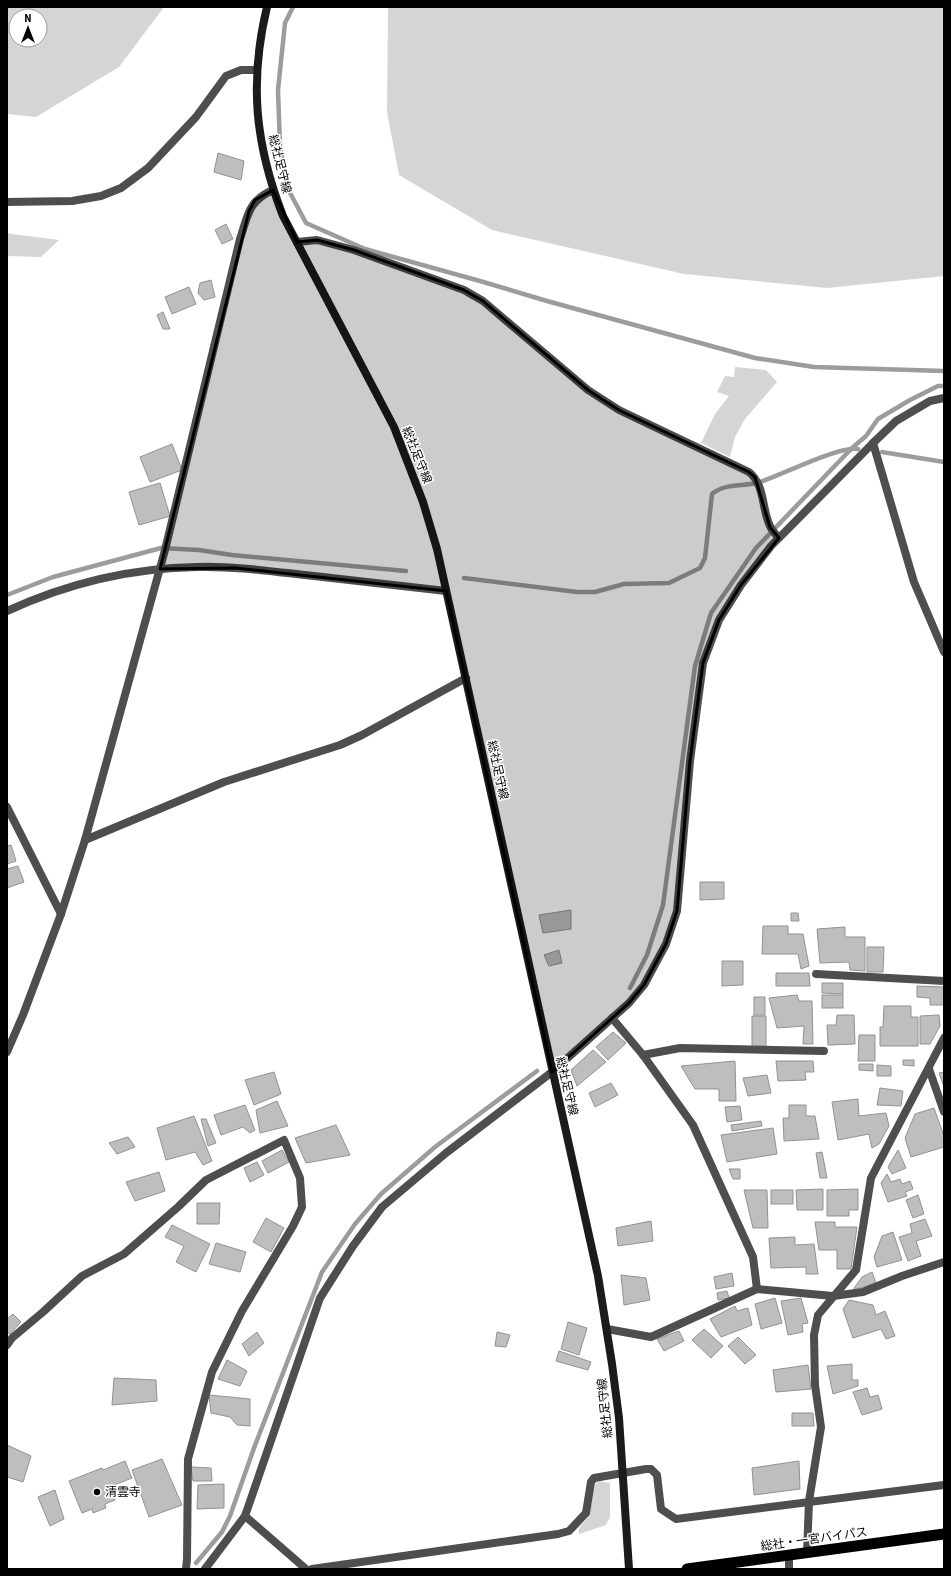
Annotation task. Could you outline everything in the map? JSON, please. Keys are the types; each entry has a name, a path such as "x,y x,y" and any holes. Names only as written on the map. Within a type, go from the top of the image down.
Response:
{"highway":[{"name":"総社・一宮バイパス","path":"688,1569 944,1534"}],"main road":[{"name":"総社足守線","path":"267,7 259,48 256,96 263,156 273,190 283,216 380,399 404,450 423,502 437,549 596,1269 607,1329 619,1418 629,1569"}],"street":[{"path":"7,202 72,201 101,196 122,188 148,168 196,117 226,76 241,70 257,70"},
{"path":"7,1052 23,1015 61,914 85,840 166,546 240,239 249,211 255,200 263,194 273,190"},
{"path":"297,242 317,240 354,250 464,290 483,301 588,390 619,410 749,472 755,477 760,487 770,527 777,536"},
{"path":"205,1569 245,1516 320,1298 353,1246 382,1207 446,1153 552,1072 629,1003 644,985 666,944 677,911 690,761 703,663 719,620 741,585 777,536 896,421 930,401 944,398"},
{"path":"873,443 914,582 944,652"},
{"path":"7,611 57,591 89,581 128,573 160,569 197,567 235,568 446,591"},
{"path":"85,840 224,782 340,745 362,735 466,678"},
{"path":"7,806 61,914"},
{"path":"816,974 944,981"},
{"path":"612,1018 643,1056 693,1125 752,1257 756,1289"},
{"path":"807,1553 809,1501 821,1427 815,1385 814,1335 818,1315 856,1270 871,1178 944,1038"},
{"path":"643,1056 680,1048 824,1051"},
{"path":"929,1069 944,1112"},
{"path":"7,1345 12,1338 82,1276 124,1254 178,1207 206,1180 284,1140 300,1178 302,1207 294,1226 242,1311 212,1372 188,1459 186,1569"},
{"path":"607,1329 651,1337 756,1289 833,1296 863,1292 902,1276 944,1262"},
{"path":"312,1569 558,1534 569,1531 586,1513 591,1482 594,1478 623,1472 646,1469 655,1471 657,1475 661,1510 676,1519 944,1485"},
{"path":"245,1516 306,1569"},
{"path":"789,1556 789,1569"}],"highlighted area":[{"path":"273,190 297,242 317,240 354,250 464,290 483,301 588,390 619,410 749,472 755,477 770,527 779,538 741,585 719,620 703,663 690,761 677,911 666,944 644,985 629,1003 552,1072 446,591 235,568 160,569 249,211 255,200"}],"shaded area":[{"path":"7,7 164,7 119,67 36,117 7,114"},
{"path":"388,7 944,7 944,276 827,288 684,274 492,230 399,175 387,112"},
{"path":"7,233 59,240 41,257 7,256"},
{"path":"735,367 766,370 777,382 745,419 735,437 730,457 701,443 715,414 729,396 717,392 725,376 734,377"},
{"path":"598,1481 610,1483 610,1517 606,1525 579,1534 579,1528 589,1516 595,1485"}],"building":[{"path":"218,153 244,161 241,180 214,172"},
{"path":"226,224 233,239 222,244 215,230"},
{"path":"211,280 215,297 204,300 198,293 200,283"},
{"path":"189,287 196,304 172,314 165,297"},
{"path":"163,312 170,329 163,329 157,315"},
{"path":"172,444 182,470 150,482 140,457"},
{"path":"160,483 170,516 139,525 129,492"},
{"path":"11,845 16,861 7,864 7,846"},
{"path":"18,866 24,882 7,888 7,869"},
{"path":"700,882 724,882 724,899 700,900"},
{"path":"571,910 571,929 543,933 539,915"},
{"path":"791,913 798,913 799,921 791,921"},
{"path":"763,926 788,926 788,934 803,934 809,966 801,969 798,954 762,954"},
{"path":"845,927 845,937 865,937 865,971 850,970 849,962 820,963 817,929"},
{"path":"867,947 884,947 883,972 867,972"},
{"path":"559,950 562,963 549,966 544,955"},
{"path":"722,961 743,961 743,985 722,986"},
{"path":"776,973 809,973 810,986 776,986"},
{"path":"822,983 843,983 843,994 822,993"},
{"path":"917,986 944,987 944,1005 930,1005 930,998 917,997"},
{"path":"797,995 799,1001 812,1001 813,1044 803,1044 804,1026 777,1028 769,998"},
{"path":"822,995 843,995 843,1008 822,1008"},
{"path":"754,997 765,997 765,1015 754,1015"},
{"path":"884,1006 911,1006 911,1017 918,1017 918,1046 880,1046 880,1027 883,1027"},
{"path":"837,1015 854,1015 855,1044 828,1045 827,1025 836,1025"},
{"path":"939,1015 940,1026 930,1044 920,1044 920,1016"},
{"path":"752,1016 766,1016 766,1052 752,1051"},
{"path":"613,1032 626,1043 608,1060 596,1047"},
{"path":"859,1035 875,1035 875,1061 858,1061"},
{"path":"593,1050 606,1062 577,1086 571,1070"},
{"path":"903,1060 914,1060 914,1066 903,1065"},
{"path":"735,1061 736,1101 719,1101 719,1089 695,1089 681,1066"},
{"path":"776,1061 813,1061 814,1072 805,1072 806,1080 778,1081"},
{"path":"859,1064 873,1064 873,1071 859,1070"},
{"path":"877,1065 891,1066 891,1076 877,1076"},
{"path":"274,1072 281,1094 254,1105 245,1080"},
{"path":"944,1072 944,1087 939,1073"},
{"path":"767,1075 771,1093 748,1096 743,1078"},
{"path":"611,1083 618,1095 595,1107 589,1093"},
{"path":"880,1088 903,1091 901,1106 877,1105"},
{"path":"858,1099 859,1116 886,1113 889,1126 879,1144 872,1148 869,1134 838,1140 832,1102"},
{"path":"277,1101 288,1126 260,1133 256,1110"},
{"path":"245,1105 255,1130 250,1133 243,1127 221,1135 214,1115"},
{"path":"789,1105 806,1105 806,1116 815,1116 819,1139 784,1141 783,1118 789,1118"},
{"path":"740,1106 742,1120 727,1122 725,1107"},
{"path":"934,1108 944,1136 944,1147 911,1157 905,1138 915,1114"},
{"path":"194,1116 212,1161 203,1165 195,1152 166,1160 157,1128"},
{"path":"201,1119 206,1119 216,1143 208,1146"},
{"path":"761,1121 762,1126 732,1131 731,1125"},
{"path":"336,1125 350,1155 306,1163 295,1138"},
{"path":"773,1128 777,1154 727,1162 721,1135"},
{"path":"128,1137 135,1147 117,1154 109,1143"},
{"path":"282,1150 289,1162 268,1173 262,1161"},
{"path":"898,1150 906,1168 892,1174 888,1167"},
{"path":"822,1152 827,1178 820,1178 816,1153"},
{"path":"257,1162 264,1175 250,1182 244,1168"},
{"path":"729,1169 740,1169 740,1179 733,1179"},
{"path":"159,1172 165,1191 135,1201 126,1182"},
{"path":"887,1174 891,1182 900,1179 902,1184 910,1181 913,1189 905,1192 907,1196 888,1202 881,1183"},
{"path":"823,1189 823,1210 797,1210 796,1190"},
{"path":"858,1189 858,1210 849,1210 849,1216 827,1216 827,1190"},
{"path":"744,1190 767,1190 768,1228 753,1228"},
{"path":"771,1190 793,1190 793,1204 771,1204"},
{"path":"918,1195 924,1214 913,1218 906,1200"},
{"path":"197,1203 220,1203 219,1224 197,1224"},
{"path":"266,1218 284,1228 271,1252 253,1242"},
{"path":"925,1219 932,1236 916,1241 921,1256 908,1261 899,1237 912,1233 910,1224"},
{"path":"651,1221 653,1241 618,1246 616,1228"},
{"path":"815,1222 835,1222 835,1227 857,1227 851,1269 837,1269 837,1250 819,1250"},
{"path":"172,1225 210,1244 196,1272 176,1262 184,1246 165,1237"},
{"path":"893,1232 902,1260 877,1267 874,1257 882,1236"},
{"path":"795,1237 795,1245 814,1244 818,1274 806,1274 806,1267 771,1268 769,1238"},
{"path":"216,1243 246,1252 240,1272 209,1264"},
{"path":"872,1272 876,1283 854,1290 862,1277"},
{"path":"732,1273 734,1286 716,1289 714,1277"},
{"path":"621,1275 646,1278 650,1300 624,1305"},
{"path":"727,1291 729,1298 718,1300 717,1293"},
{"path":"775,1298 782,1323 761,1329 755,1304"},
{"path":"801,1298 808,1323 802,1324 803,1332 788,1335 781,1301"},
{"path":"849,1300 873,1305 876,1315 885,1311 895,1336 886,1339 881,1329 853,1338 843,1309"},
{"path":"735,1306 737,1311 748,1308 752,1325 721,1337 710,1319"},
{"path":"13,1314 21,1322 10,1334 7,1332 7,1319"},
{"path":"568,1322 587,1328 579,1355 561,1349"},
{"path":"704,1329 723,1346 711,1358 692,1340"},
{"path":"679,1331 684,1341 664,1351 657,1339"},
{"path":"257,1332 264,1343 249,1356 242,1344"},
{"path":"497,1332 510,1335 506,1347 495,1346"},
{"path":"738,1337 756,1355 745,1364 728,1346"},
{"path":"559,1351 591,1362 588,1370 556,1361"},
{"path":"227,1360 247,1371 240,1386 218,1379"},
{"path":"852,1364 852,1380 858,1380 858,1386 833,1394 827,1366"},
{"path":"808,1365 811,1389 776,1392 773,1370"},
{"path":"114,1378 156,1380 157,1401 112,1405"},
{"path":"867,1388 870,1397 878,1395 882,1409 862,1415 853,1392"},
{"path":"209,1395 250,1399 250,1426 237,1425 230,1417 211,1413"},
{"path":"792,1413 813,1413 814,1426 792,1426"},
{"path":"7,1445 31,1456 23,1482 7,1477"},
{"path":"162,1459 182,1505 149,1517 132,1470"},
{"path":"125,1461 132,1478 109,1487 115,1500 105,1504 106,1508 93,1513 92,1509 82,1513 69,1481"},
{"path":"799,1461 800,1489 754,1495 752,1468"},
{"path":"191,1467 211,1468 212,1481 193,1481"},
{"path":"224,1484 224,1508 197,1509 198,1485"},
{"path":"55,1490 64,1519 50,1526 38,1497"}],"waterway":[{"path":"293,7 285,23 278,90 280,147 288,189 306,223 365,249 755,358 814,367 944,371"},
{"path":"630,988 647,955 663,905 695,666 711,613 756,548 852,448 866,436 878,419 910,400 938,386 944,386"},
{"path":"464,578 577,592 595,592 624,584 669,583 700,568 705,558 712,494 722,488 760,482 824,456 849,449 858,449"},
{"path":"882,452 944,462"},
{"path":"7,595 53,577 161,548 199,550 232,555 406,571"},
{"path":"196,1563 222,1532 230,1516 254,1448 322,1272 355,1224 381,1194 435,1147 537,1071"}],"place":[{"name":"清雲寺","path":"97,1492"}]}
